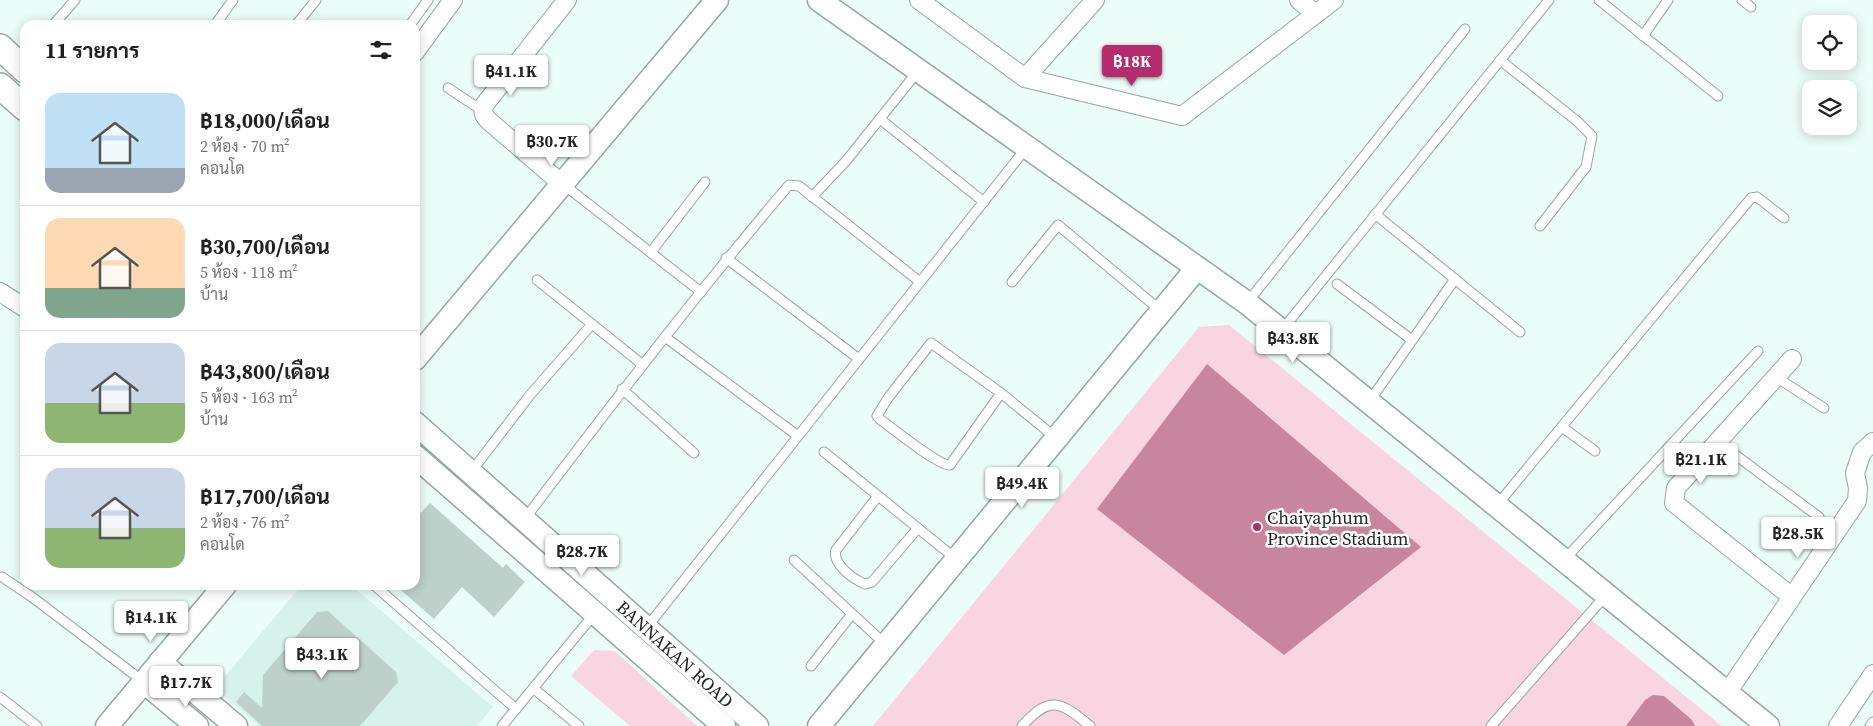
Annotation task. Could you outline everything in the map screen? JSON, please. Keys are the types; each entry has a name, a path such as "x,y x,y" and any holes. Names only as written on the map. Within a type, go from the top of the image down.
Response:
{"main road":[{"path":"0,47 20,61"},
{"path":"0,86 20,101"}],"street":[{"path":"420,45 453,0"},
{"path":"562,184 489,121 484,116 483,111 485,104 567,0"},
{"path":"420,353 717,0"},
{"path":"819,0 1247,303 1727,693 1757,720"},
{"path":"919,0 1026,78 1182,116 1334,0"},
{"path":"1026,78 1095,0"},
{"path":"1299,0 1316,14"},
{"path":"818,726 1160,310 1197,268"},
{"path":"0,292 20,305"},
{"path":"1792,359 1676,488 1674,503 1792,596"},
{"name":"BANNAKAN ROAD","path":"420,427 524,520 603,605 724,726"},
{"path":"1727,693 1857,501 1858,488 1855,473 1862,452 1873,442"},
{"name":"BANNAKAN ROAD","path":"420,460 603,605 646,628 757,726"},
{"path":"107,726 221,590"},
{"path":"160,662 236,726"},
{"path":"1838,726 1873,674"},
{"path":"144,682 196,726"}],"lane":[{"path":"57,20 75,0"},
{"path":"219,20 233,0"},
{"path":"300,20 316,0"},
{"path":"414,20 428,0"},
{"path":"1281,331 1548,0"},
{"path":"1600,0 1718,96"},
{"path":"1643,36 1668,0"},
{"path":"1742,0 1751,7"},
{"path":"1247,303 1466,29"},
{"path":"1500,60 1577,121 1592,136 1586,168 1540,226"},
{"path":"812,198 846,161 919,70"},
{"path":"448,88 483,111"},
{"path":"880,119 984,202"},
{"path":"646,628 1027,147"},
{"path":"651,252 705,182"},
{"path":"562,184 701,292"},
{"path":"524,520 622,389 701,292 726,258 789,185 799,186 920,282"},
{"path":"1497,506 1751,198 1757,197 1784,218"},
{"path":"1376,214 1520,332"},
{"path":"1012,282 1058,225 1160,310"},
{"path":"726,258 859,359"},
{"path":"1369,402 1455,279"},
{"path":"537,280 643,365"},
{"path":"1337,284 1412,340"},
{"path":"470,472 530,395 592,324"},
{"path":"665,337 798,436"},
{"path":"1001,393 950,465 945,466 878,416 888,398 931,343 1001,393 1056,438"},
{"path":"1564,560 1758,351"},
{"path":"1776,377 1824,408"},
{"path":"622,389 694,452"},
{"path":"1562,427 1595,451"},
{"path":"1718,442 1819,517"},
{"path":"824,452 956,559"},
{"path":"878,496 836,550 834,556 840,566 860,582 864,584 872,582 918,528"},
{"path":"794,560 885,645"},
{"path":"2,577 20,589"},
{"path":"22,590 144,682"},
{"path":"380,590 516,708"},
{"path":"1491,726 1606,595"},
{"path":"502,726 603,605"},
{"path":"811,666 852,614"},
{"path":"533,688 579,726"},
{"path":"0,697 37,726"},
{"path":"1022,726 1034,713 1049,704 1061,705 1090,726"},
{"path":"1870,726 1873,722"}],"shaded area":[{"name":"Chaiyaphum Province Stadium","path":"1229,325 1722,726 873,726 1199,327"},
{"path":"1207,364 1421,547 1284,655 1097,509"},
{"path":"298,590 357,590 493,707 477,726 259,726 215,688"},
{"path":"594,650 615,651 697,726 630,726 571,676"},
{"path":"1653,695 1664,696 1692,720 1695,726 1626,726 1645,700"}],"building":[{"path":"430,503 503,568 506,564 525,582 494,617 462,587 434,619 401,590 420,590 420,514"},
{"path":"328,611 396,672 398,682 360,726 262,726 236,702 244,692 262,708 263,675 317,612"}],"place":[{"name":"Chaiyaphum Province Stadium","path":"1257,527"}]}
